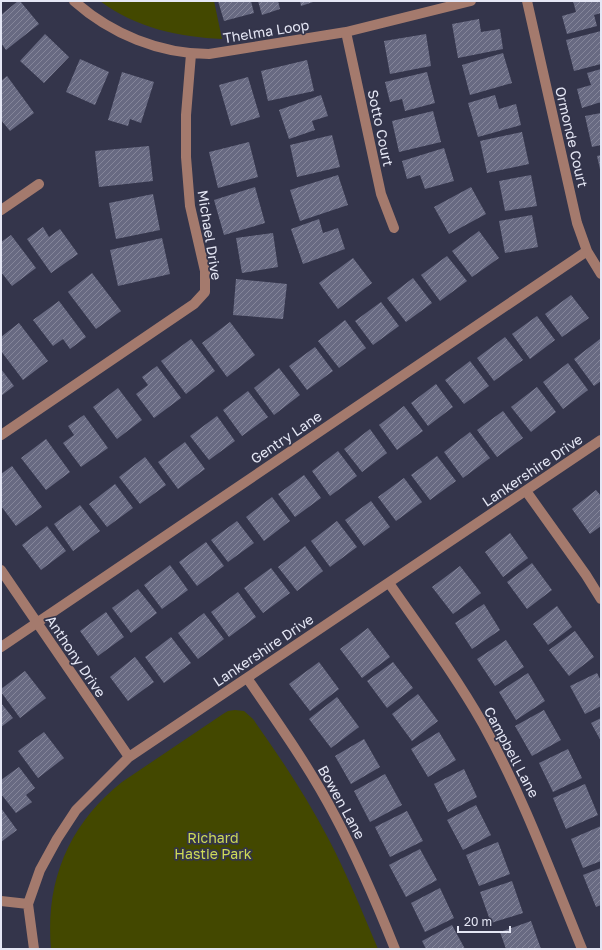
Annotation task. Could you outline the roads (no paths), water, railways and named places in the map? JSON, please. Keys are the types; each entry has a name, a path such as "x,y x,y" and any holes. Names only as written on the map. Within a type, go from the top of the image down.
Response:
{"street":[{"name":"Thelma Loop","path":"74,1 99,21 120,32 147,43 173,51 191,54 210,54 232,51 346,32 471,1"},
{"name":"Ormonde Court","path":"526,1 577,223 587,251 601,274"},
{"name":"Sotto Court","path":"346,32 381,194 394,228"},
{"name":"Michael Drive","path":"1,435 194,304 205,292 205,272 190,206 186,157 186,115 191,54"},
{"path":"1,210 40,184"},
{"name":"Gentry Lane","path":"1,647 587,251"},
{"name":"Lankershire Drive","path":"34,949 28,904 40,870 57,839 76,810 129,757 601,440"},
{"path":"526,491 586,575 601,599"},
{"name":"Anthony Drive","path":"1,570 129,757"},
{"name":"Campbell Lane","path":"389,583 450,670 483,725 525,808 582,949"},
{"name":"Bowen Lane","path":"247,678 297,751 336,816 370,889 395,949"},
{"path":"1,901 28,904"}],"park label":[{"name":"Richard Hastie Park","path":"213,846"}]}
